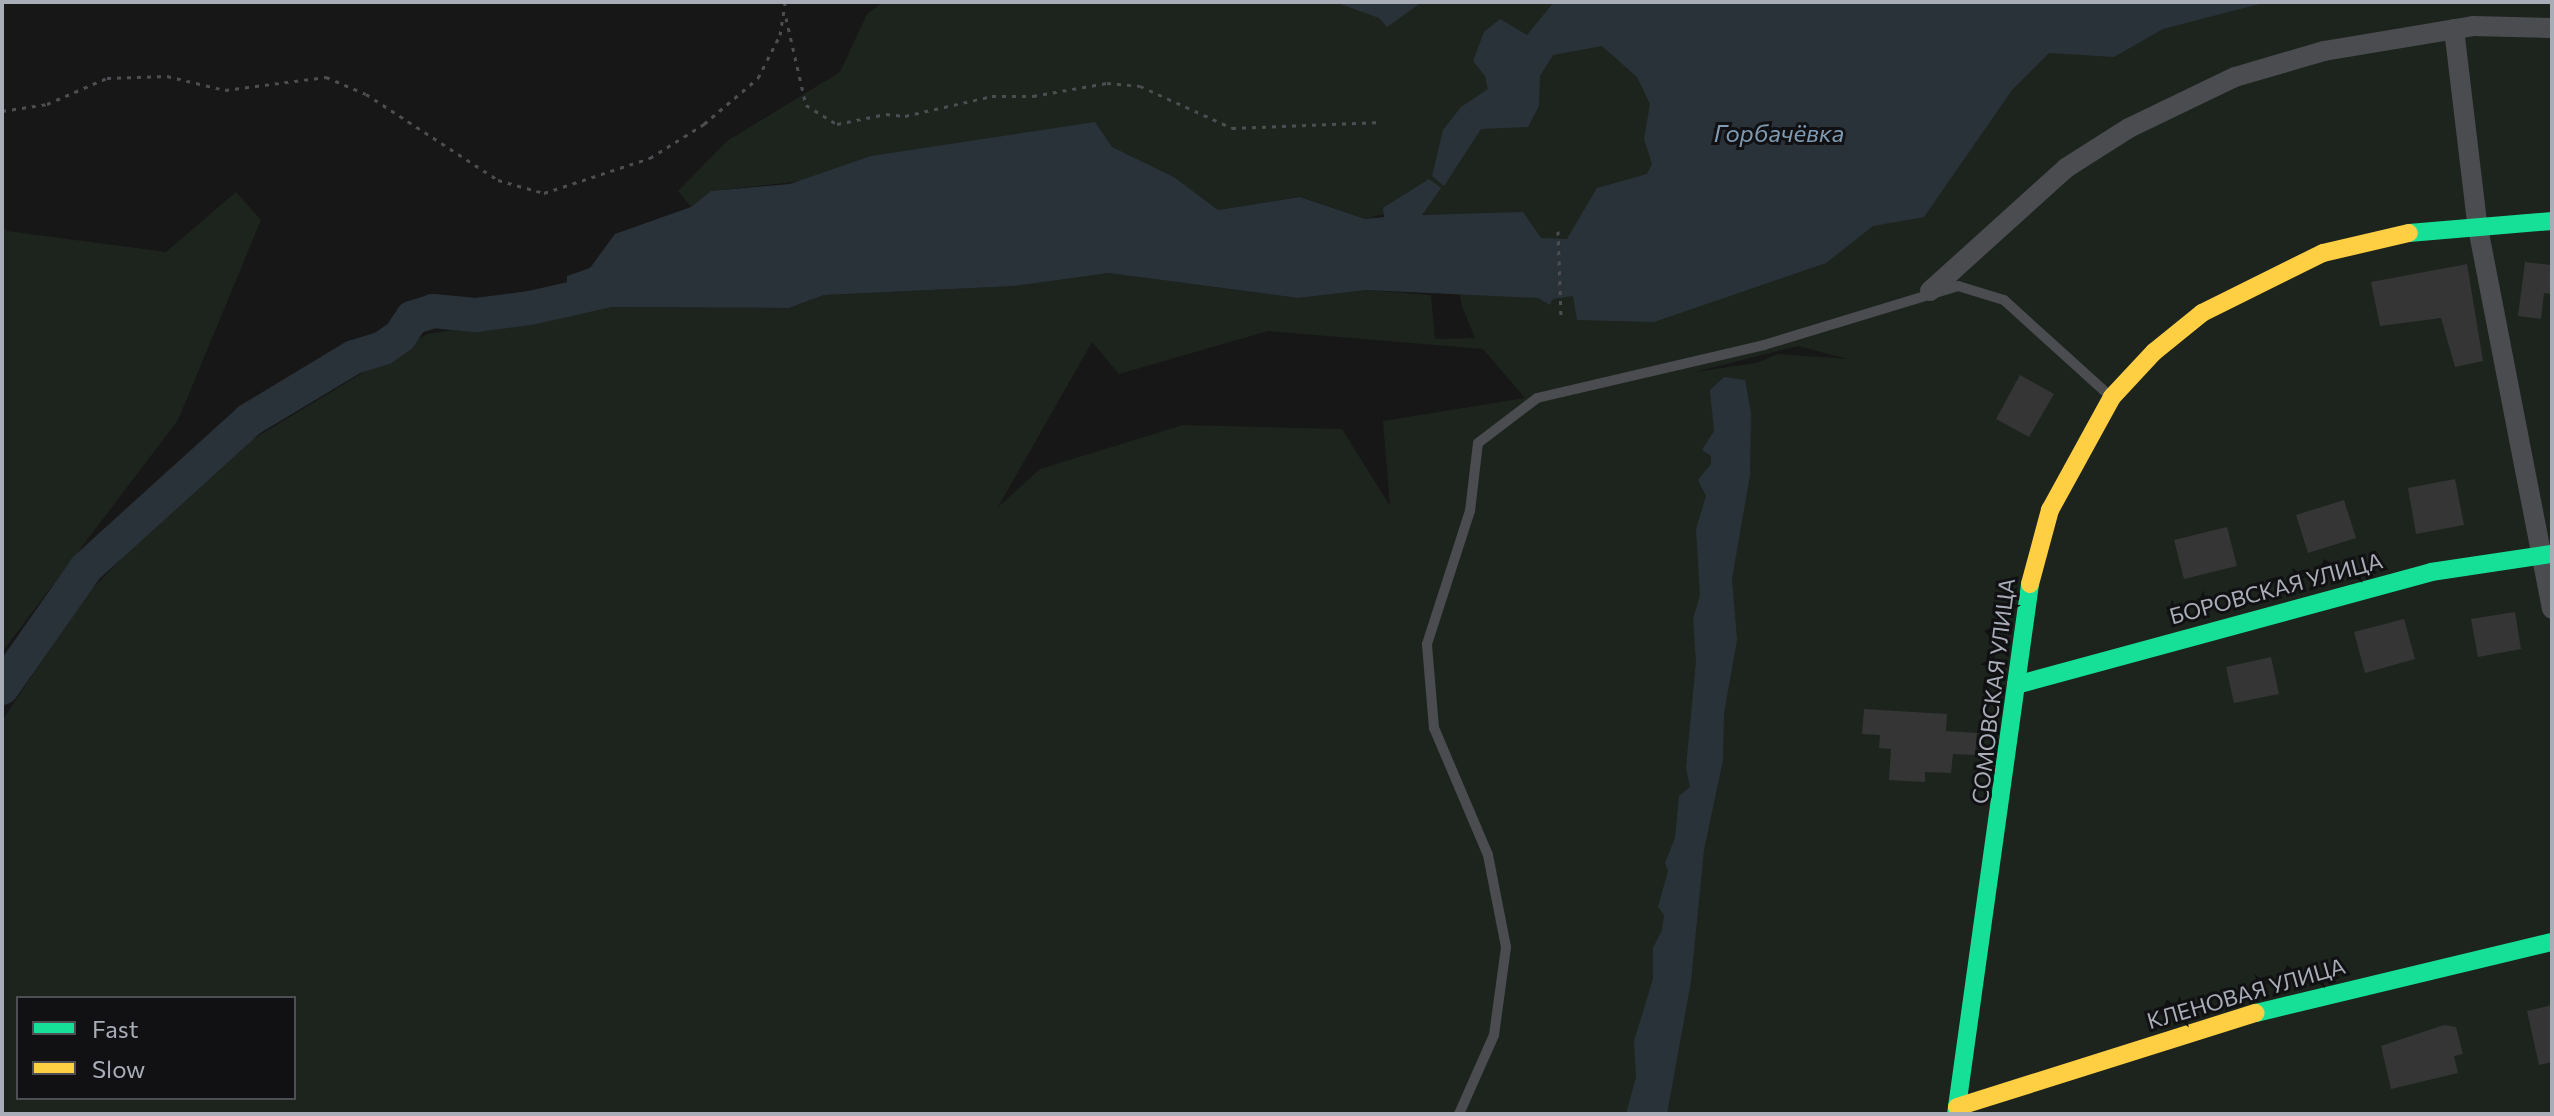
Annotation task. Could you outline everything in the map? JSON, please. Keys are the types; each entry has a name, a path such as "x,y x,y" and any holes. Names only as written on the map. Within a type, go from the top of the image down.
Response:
{"street":[{"path":"1930,291 2054,177 2129,128 2266,66 2454,29 2497,25 2552,28"},
{"path":"2454,29 2477,223 2545,554 2552,609"},
{"name":"СОМОВСКАЯ УЛИЦА","path":"1956,1110 2028,592 2046,522 2081,445 2112,397 2179,329 2260,281 2360,240 2477,223 2552,221"},
{"name":"БОРОВСКАЯ УЛИЦА","path":"2016,685 2297,605 2431,572 2545,554"},
{"name":"КЛЕНОВАЯ УЛИЦА","path":"1956,1110 2296,1001 2552,942"}],"lane":[{"path":"1459,1114 1494,1035 1506,947 1488,855 1434,728 1427,644 1470,511 1478,443 1537,398 1764,345 1930,291 1979,288 2004,300 2112,397"}],"path":[{"path":"785,2 806,105 837,124 886,114 905,116 992,96 1033,96 1107,83 1140,86 1232,128 1382,122"},
{"path":"2,111 47,104 107,78 167,76 225,90 326,77 366,94 498,180 544,193 674,148 758,78 785,14"},
{"path":"1558,231 1561,315"}],"shaded area":[{"path":"883,2 2552,2 2552,1114 2,1114 2,721 85,596 217,461 427,334 603,307 789,308 824,295 1015,286 1109,273 1298,298 1366,290 1431,295 1435,339 1475,338 1462,306 1445,215 1384,214 1365,219 1300,197 1218,210 1174,177 1112,147 711,191 691,207 678,191 727,141 840,72 867,14","holes":["1268,331 1483,349 1525,398 1383,421 1390,506 1342,429 1183,425 1040,469 998,507 1092,342 1119,374","1798,346 1848,359 1778,354 1756,363 1694,372"]},
{"path":"236,192 261,220 178,420 2,652 2,225 7,231 166,252"}],"water":[{"path":"1335,2 1422,2 1387,27 1379,18"},
{"name":"Горбачёвка","path":"1554,2 2267,2 2163,29 2114,57 2049,53 2012,90 1924,217 1873,226 1826,263 1654,322 1577,320 1573,296 1553,299 1550,305 1538,298 1366,290 1298,298 1109,273 1015,286 824,295 789,308 603,307 566,312 567,276 590,268 615,234 691,207 711,191 790,184 871,156 1095,122 1112,147 1174,177 1218,210 1300,197 1365,219 1384,217 1383,208 1429,179 1441,188 1422,215 1523,212 1541,238 1567,239 1597,188 1647,174 1652,164 1644,139 1650,104 1637,77 1602,46 1553,55 1540,76 1539,106 1528,127 1481,129 1444,186 1432,176 1443,130 1461,107 1488,89 1485,76 1473,61 1484,32 1500,19 1527,35"},
{"path":"1724,377 1745,380 1751,413 1750,475 1732,579 1737,640 1724,713 1723,760 1704,850 1691,981 1667,1114 1626,1114 1636,1077 1634,1041 1653,979 1653,948 1662,930 1664,915 1658,907 1668,871 1665,863 1675,838 1679,796 1690,787 1686,768 1696,661 1693,619 1700,595 1696,529 1706,496 1698,480 1711,464 1711,456 1702,450 1714,431 1710,390"}],"building":[{"path":"2525,262 2552,265 2552,294 2544,293 2541,319 2518,316"},
{"path":"2467,264 2483,361 2455,367 2441,318 2380,326 2371,282"},
{"path":"2020,375 2054,394 2029,437 1996,419"},
{"path":"2455,479 2464,525 2416,534 2408,488"},
{"path":"2344,500 2356,538 2308,553 2296,515"},
{"path":"2227,527 2237,566 2184,579 2174,540"},
{"path":"2515,612 2521,649 2478,657 2471,619"},
{"path":"2404,619 2415,659 2365,673 2354,632"},
{"path":"2271,657 2279,694 2234,703 2226,667"},
{"path":"1864,709 1947,714 1946,731 1977,733 1975,755 1953,754 1951,773 1925,772 1925,782 1889,780 1891,749 1879,748 1880,735 1862,734"},
{"path":"2552,1005 2552,1062 2539,1065 2527,1011"},
{"path":"2444,1025 2456,1027 2463,1054 2454,1056 2458,1073 2391,1089 2381,1046"}],"waterway":[{"path":"2,688 86,568 249,420 354,357 383,348 400,336 412,318 433,311 475,315 530,308 609,290"}],"traffic: fast":[{"path":"2409,233 2552,221"},
{"path":"2016,685 2431,572 2552,554"},
{"path":"1956,1114 2030,584"},
{"path":"2256,1013 2552,942"}],"traffic: slow":[{"path":"2030,584 2050,510 2112,397 2154,352 2202,313 2323,253 2409,233"},
{"path":"1957,1107 2256,1013"}]}
